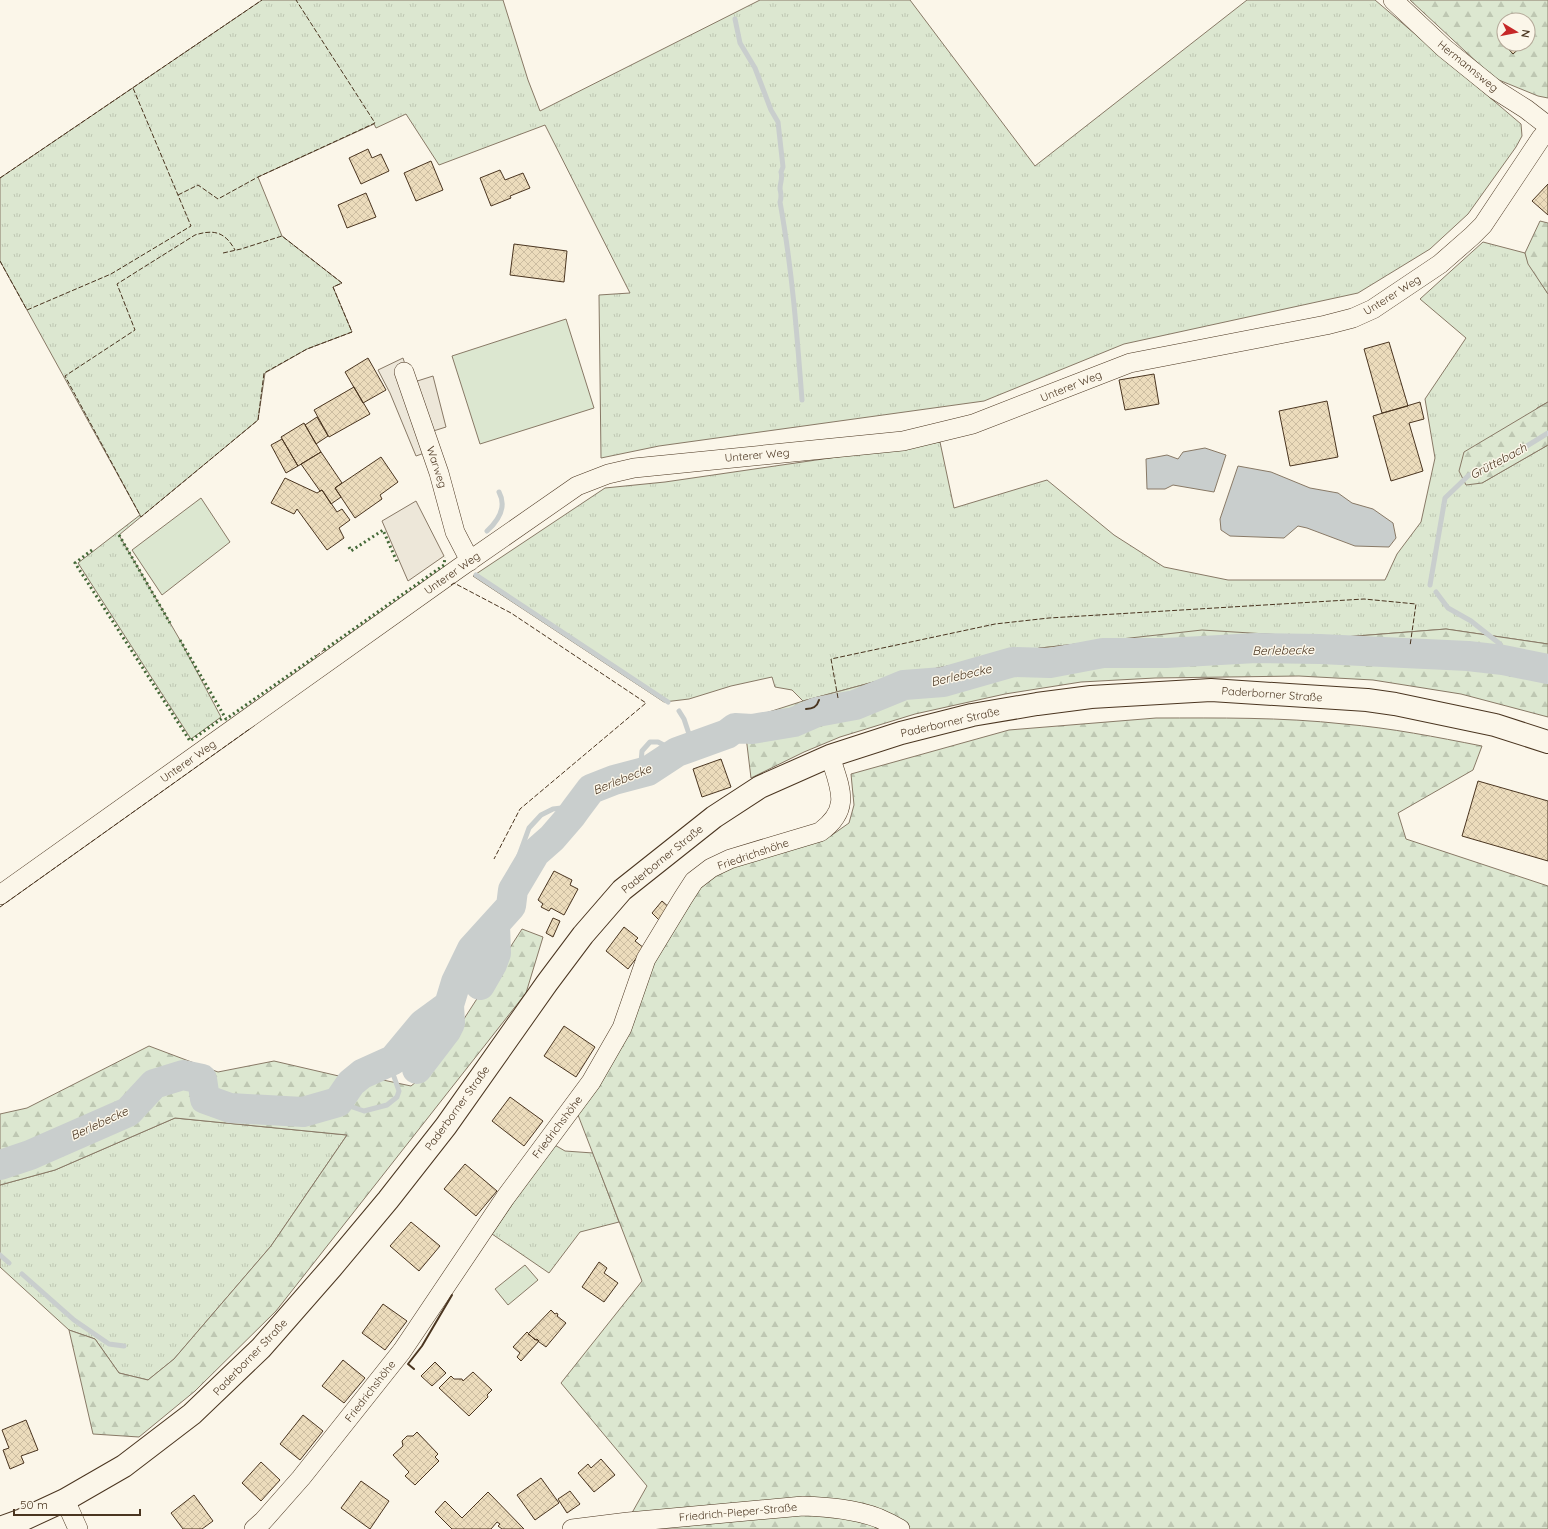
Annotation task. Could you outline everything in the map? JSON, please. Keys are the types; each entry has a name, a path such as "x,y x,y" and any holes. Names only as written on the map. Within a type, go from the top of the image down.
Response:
{"main road":[{"name":"Paderborner Straße","path":"0,1528 22,1520 65,1500 124,1466 192,1414 261,1348 332,1267 446,1126 556,971 583,935 622,890 714,817 760,787 830,756 901,733 972,715 1091,697 1211,690 1360,700 1396,704 1495,725 1548,742"}],"street":[{"name":"Hermannsweg","path":"1393,0 1444,48 1467,67 1496,90 1526,109 1548,126"},
{"name":"Unterer Weg","path":"0,895 577,486 608,474 634,468 903,441 973,424 1130,363 1326,325 1353,318 1373,309 1440,264 1472,236 1482,225 1548,130"},
{"name":"Warweg","path":"404,372 439,473 455,532 470,561"},
{"name":"Friedrichshöhe","path":"254,1529 301,1478 402,1351 495,1212 590,1082 622,1028 646,959 694,881 711,868 730,859 820,832 833,821 838,812 842,798 830,756"},
{"path":"65,1500 78,1529"},
{"name":"Friedrich-Pieper-Straße","path":"572,1529 628,1522 803,1506 829,1507 859,1513 877,1518 900,1529"}],"green space":[{"path":"262,0 503,0 528,80 540,111 760,0 910,0 1035,166 1247,0 1375,0 1521,124 1522,136 1516,147 1468,214 1430,249 1358,293 1124,344 984,401 659,446 601,458 599,295 630,293 545,125 439,165 406,114 376,128 374,124 258,177 282,236 342,283 333,287 352,332 307,349 265,373 258,420 119,535 180,640 221,717 191,739 78,563 140,515 0,261 0,178"},
{"path":"1410,0 1548,0 1548,98 1538,96 1494,78"},
{"path":"1540,221 1548,223 1548,294 1528,264 1525,253"},
{"path":"1483,242 1525,253 1529,264 1548,294 1548,402 1537,408 1482,483 1548,445 1548,644 1446,629 1331,638 1117,640 1040,648 892,677 803,701 792,690 775,687 772,677 731,686 689,699 664,702 473,576 605,488 665,482 940,442 954,508 1047,480 1114,535 1164,567 1228,580 1385,580 1397,554 1421,522 1435,458 1425,399 1466,338 1420,299"},
{"path":"566,319 594,408 480,444 452,356"},
{"path":"1548,402 1548,445 1482,483 1466,485 1459,471 1464,452"},
{"path":"201,498 230,542 162,595 132,550"},
{"path":"1446,629 1548,644 1548,717 1461,694 1373,680 1299,676 1155,678 1081,682 1005,694 915,714 840,737 804,752 751,778 744,720 803,701 892,677 1040,648 1202,630 1331,638"},
{"path":"1156,718 1250,718 1297,720 1396,730 1482,746 1473,770 1398,813 1406,839 1548,886 1548,1529 623,1529 647,1486 561,1383 642,1281 578,1115 658,945 718,855 832,835 849,823 854,805 851,774 1009,730"},
{"path":"522,929 543,937 526,993 276,1311 195,1391 139,1437 93,1434 69,1330 95,1339 119,1373 148,1380 174,1359 271,1246 347,1135 175,1118 55,1170 0,1185 0,1114 27,1108 149,1046 218,1072 274,1061 369,1083 383,1080 411,1086 431,1070"},
{"path":"175,1118 347,1135 271,1246 174,1359 148,1380 119,1373 95,1339 69,1330 0,1267 0,1185 55,1170"},
{"path":"553,1144 565,1151 593,1153 619,1222 580,1232 549,1273 492,1234"},
{"path":"525,1265 538,1280 508,1305 495,1289"}],"shaded area":[{"path":"403,358 411,383 433,376 446,427 427,433 433,450 416,456 390,393 378,370"},
{"path":"1205,448 1226,455 1214,492 1173,485 1165,489 1147,489 1146,459 1167,455 1178,459 1183,452"},
{"path":"1238,466 1271,472 1310,488 1338,493 1352,503 1373,509 1393,523 1396,538 1389,547 1355,546 1298,526 1284,538 1230,536 1221,530 1220,519"},
{"path":"416,501 444,556 408,581 382,521"}],"building":[{"path":"368,149 372,158 381,154 389,171 361,184 349,158"},
{"path":"431,161 443,190 416,201 404,173"},
{"path":"500,170 505,180 523,173 530,188 491,206 480,178"},
{"path":"1548,184 1548,215 1532,201"},
{"path":"366,193 376,217 347,228 338,205"},
{"path":"514,244 567,251 564,282 510,275"},
{"path":"1389,342 1408,406 1382,413 1364,349"},
{"path":"368,358 386,390 363,403 345,372"},
{"path":"1154,374 1159,404 1125,410 1119,380"},
{"path":"354,387 370,414 329,437 314,410"},
{"path":"1327,401 1338,457 1290,466 1279,411"},
{"path":"1420,402 1424,419 1409,423 1423,471 1391,481 1373,416"},
{"path":"317,417 328,436 316,444 305,425"},
{"path":"304,423 321,452 298,466 281,437"},
{"path":"282,439 298,466 286,473 271,445"},
{"path":"321,452 342,483 335,488 341,497 331,504 301,464"},
{"path":"381,457 398,482 380,495 382,499 355,518 335,488"},
{"path":"285,478 317,493 322,490 337,512 342,509 350,520 339,528 344,538 327,550 297,509 294,514 271,503"},
{"path":"721,759 731,787 702,797 693,769"},
{"path":"1478,781 1548,801 1548,861 1462,836"},
{"path":"554,871 572,880 570,885 578,889 564,915 551,908 549,911 541,907 543,904 538,900"},
{"path":"662,901 671,909 660,921 652,913"},
{"path":"553,918 560,921 553,937 546,933"},
{"path":"624,927 638,938 635,941 644,948 628,969 606,951"},
{"path":"564,1026 595,1047 576,1077 544,1056"},
{"path":"510,1097 543,1121 524,1146 492,1121"},
{"path":"465,1164 497,1191 476,1216 444,1189"},
{"path":"411,1222 440,1246 419,1271 390,1246"},
{"path":"599,1262 607,1268 604,1273 618,1283 604,1302 582,1287"},
{"path":"383,1304 407,1321 385,1350 362,1333"},
{"path":"551,1310 555,1314 557,1313 557,1316 566,1323 546,1347 528,1334"},
{"path":"527,1332 535,1340 537,1339 539,1341 521,1361 517,1357 520,1353 513,1347"},
{"path":"343,1360 365,1378 344,1403 322,1386"},
{"path":"435,1362 446,1373 432,1386 421,1376"},
{"path":"473,1372 492,1390 487,1395 488,1397 469,1416 439,1388 451,1376 454,1379 462,1379 463,1381"},
{"path":"303,1415 323,1431 300,1460 280,1444"},
{"path":"26,1420 38,1450 21,1456 24,1463 10,1469 3,1450 9,1448 2,1430"},
{"path":"417,1432 438,1454 435,1457 439,1461 415,1485 405,1476 409,1472 393,1455 403,1446 402,1441 407,1436 413,1436"},
{"path":"601,1459 615,1475 594,1492 578,1473 588,1464 591,1468"},
{"path":"261,1462 280,1480 261,1501 242,1483"},
{"path":"541,1478 559,1503 535,1520 517,1495"},
{"path":"361,1481 389,1501 370,1529 341,1508"},
{"path":"570,1491 580,1504 567,1513 558,1499"},
{"path":"488,1492 524,1529 502,1529 498,1526 500,1524 497,1522 491,1529 452,1529 435,1512 445,1501 462,1518"},
{"path":"194,1495 213,1521 202,1529 183,1529 171,1513"}],"waterway":[{"path":"735,19 740,43 755,68 771,110 778,122 783,167 781,172 780,202 791,276 802,400"},
{"name":"Grüttebach","path":"1430,585 1445,498 1469,475 1501,462 1548,433"},
{"path":"487,531 495,523 502,508 499,492"},
{"path":"476,575 668,702"},
{"name":"Grüttebach","path":"1436,592 1448,608 1471,621 1500,644 1504,656 1503,660"},
{"name":"Berlebecke","path":"0,1165 30,1155 128,1112 154,1084 183,1075 202,1079 205,1099 230,1108 303,1112 338,1102 351,1083 362,1074 393,1060 423,1024 449,1005 456,982 472,949 511,906 513,890 535,853 552,838 591,789 614,780 648,771 677,752 727,734 735,728 752,729 794,722 817,712 855,705 904,685 943,682 1013,662 1050,663 1103,653 1166,653 1256,648 1320,649 1468,656 1503,660 1548,669"},
{"path":"679,711 684,719 693,746"},
{"path":"640,773 642,751 650,742 658,742 677,752"},
{"path":"513,890 514,869 529,828 541,815 553,809 570,807 576,809"},
{"path":"480,985 492,964 496,953 495,924"},
{"path":"417,1069 446,1031 450,1023 449,1005"},
{"name":"Berlebecke","path":"338,1102 364,1111 387,1105 397,1097 399,1091 392,1071 393,1060"},
{"path":"0,1255 9,1263"},
{"path":"22,1274 74,1320 109,1344 124,1346"}],"hedge":[{"path":"349,547 351,551 383,530 397,562"},
{"path":"119,535 170,623"},
{"path":"92,550 75,563 190,741 224,717"},
{"path":"324,650 444,565 445,557"},
{"path":"180,640 226,719 316,656"}],"fence":[{"path":"0,178 262,0"},
{"path":"178,195 198,185 218,199 258,177 375,123 296,0"},
{"path":"0,261 27,310 111,274 191,226 133,88"},
{"path":"223,253 241,249 282,236 342,283 333,287 352,332 307,349 264,373 258,420 141,517 65,376 135,330 117,284 195,235 213,232 227,239 235,250"},
{"path":"451,585 454,583 511,613 646,703 520,809 494,859"},
{"path":"838,698 831,659 995,624 1049,618 1364,599 1416,604 1410,646"},
{"path":"316,656 324,650"},
{"path":"0,907 251,728"}],"wall":[{"path":"806,709 811,709 814,707 819,700"},
{"path":"414,1369 408,1364 422,1346 452,1295"}]}
